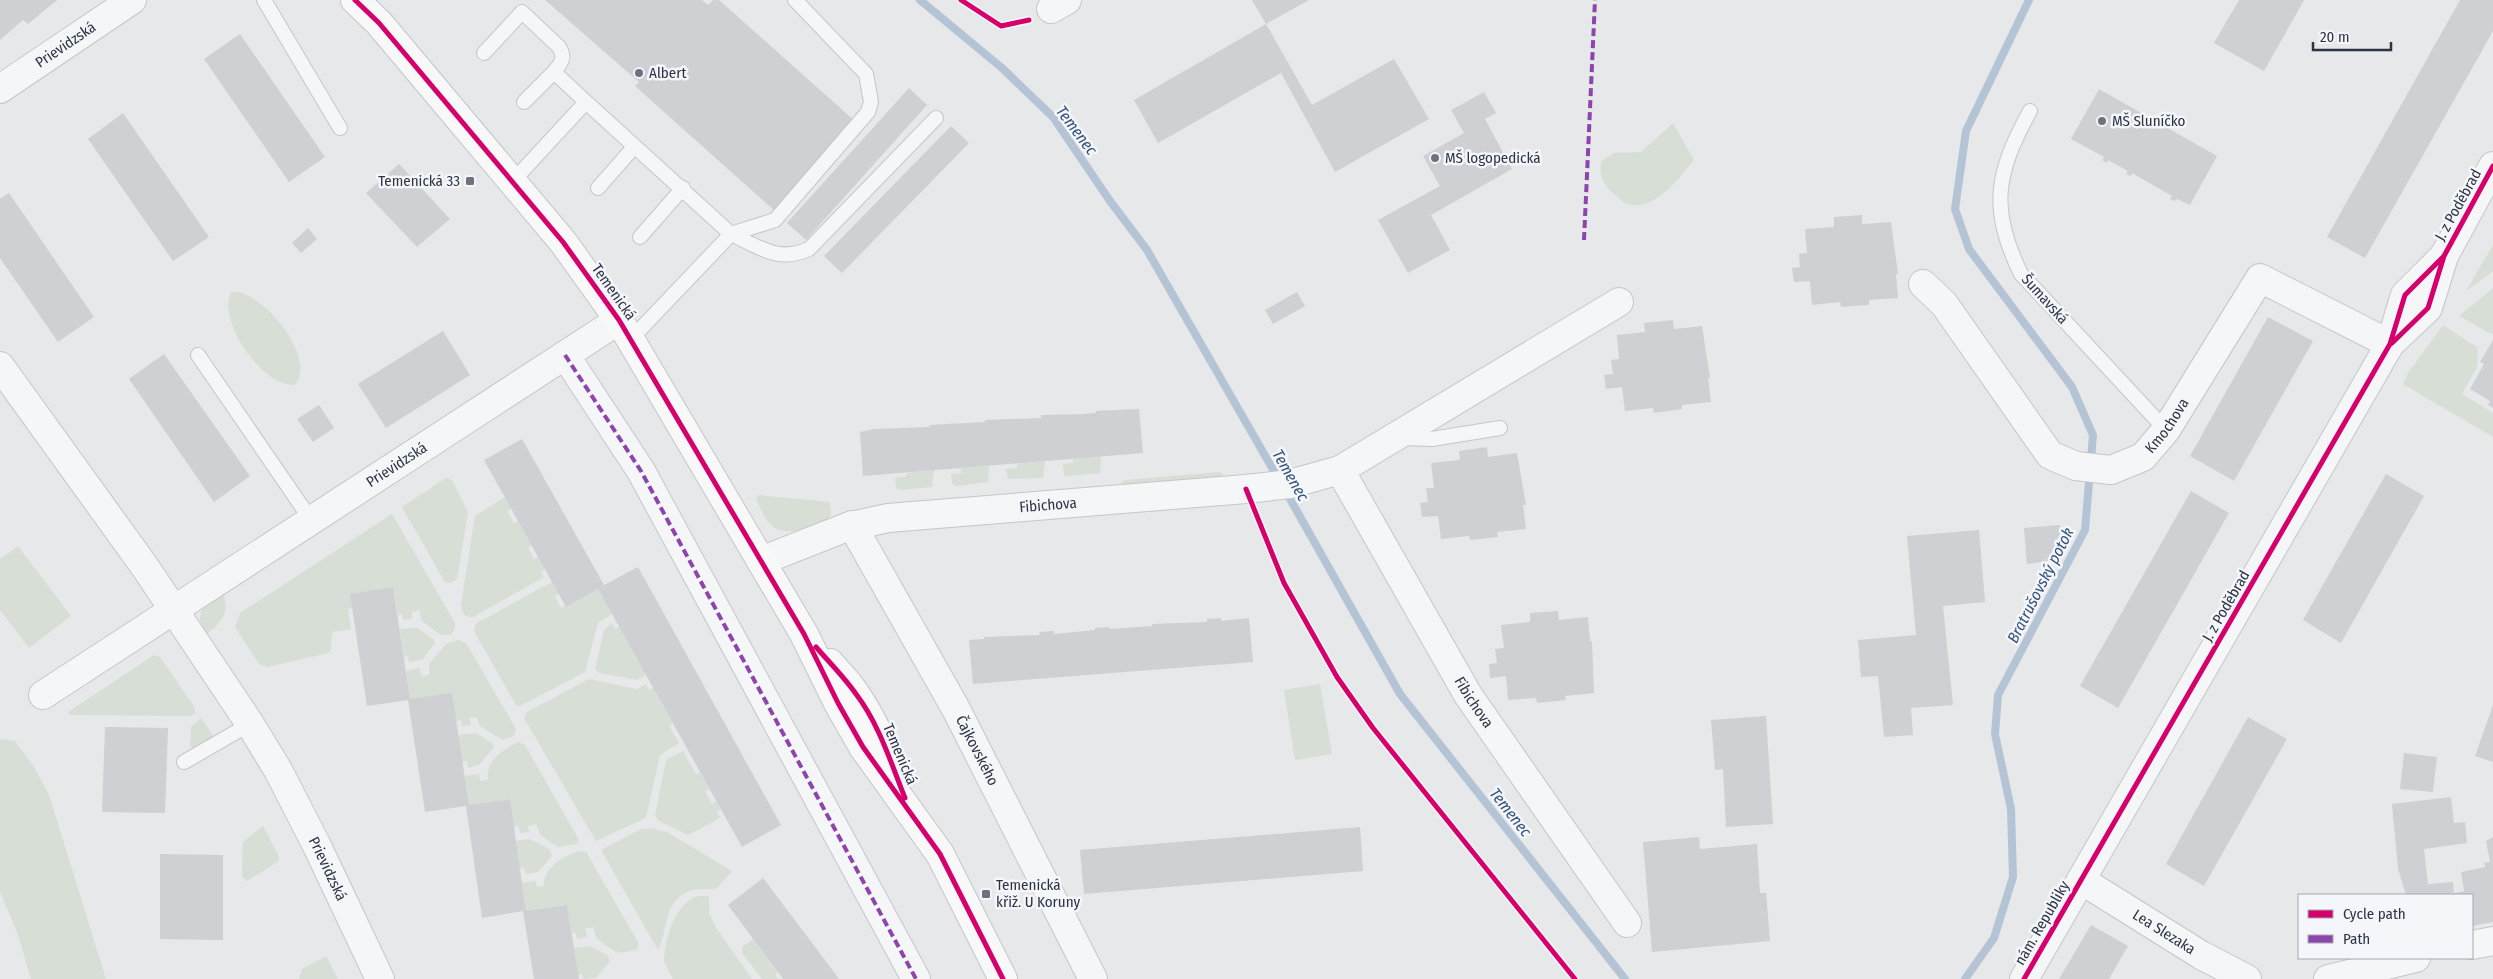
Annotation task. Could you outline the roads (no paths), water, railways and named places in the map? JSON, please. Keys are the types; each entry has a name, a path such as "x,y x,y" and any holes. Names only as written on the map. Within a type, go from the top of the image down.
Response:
{"street":[{"name":"Prievidzská","path":"0,89 132,0"},
{"name":"Temenická","path":"356,0 376,12 563,242 625,330 804,634 838,703 863,747 940,854 1002,979"},
{"name":"J. z Poděbrad","path":"2081,880 2145,773 2390,344 2405,295 2444,256 2493,166"},
{"name":"Kmochova","path":"1923,284 1944,304 2050,455 2076,466 2111,470 2143,456 2166,430 2260,278 2390,344"},
{"name":"Fibichova","path":"761,560 852,525 888,518 1281,485 1340,470 1619,302"},
{"name":"Prievidzská","path":"43,695 565,355 625,330"},
{"path":"565,355 641,471 916,979"},
{"name":"Prievidzská","path":"0,366 174,610 250,724 278,770 317,846 380,979"},
{"name":"Fibichova","path":"1340,470 1468,695 1626,922"},
{"name":"Čajkovského","path":"852,525 956,709 1093,979"},
{"name":"nám. Republiky","path":"2024,979 2081,880"},
{"name":"Lea Slezaka","path":"2081,880 2201,955 2247,979"},
{"path":"2473,945 2493,941"},
{"path":"2328,979 2412,959"}],"lane":[{"path":"264,0 340,128"},
{"path":"625,330 731,234 757,228 775,220 868,112 872,102 866,74 795,0"},
{"path":"484,53 522,12 563,53 562,62 524,102"},
{"path":"554,72 731,234 777,255 795,256 809,249 936,118"},
{"path":"513,181 586,102"},
{"name":"Šumavská","path":"2030,111 2014,139 2004,166 1999,196 2002,226 2014,260 2021,274 2166,430"},
{"path":"598,188 634,147"},
{"path":"640,237 682,188"},
{"path":"198,355 311,520"},
{"path":"1394,437 1432,438 1500,428"},
{"path":"184,762 250,724"}],"waterway":[{"name":"Temenec","path":"920,0 1002,68 1053,117 1110,201 1147,250 1279,480"},
{"name":"Bratrušovský potok","path":"1965,979 1994,938 2013,877 2011,809 1995,734 1998,695 2085,530 2093,435 2072,387 1969,249 1955,209 1966,131 2029,0"},
{"name":"Temenec","path":"1285,490 1400,694 1625,979"}],"place":[{"name":"Albert","path":"639,73"},
{"name":"MŠ Sluníčko","path":"2102,121"},
{"name":"MŠ logopedická","path":"1435,158"},
{"name":"Temenická 33","path":"470,181"},
{"name":"Temenická křiž. U Koruny","path":"986,894"}]}
